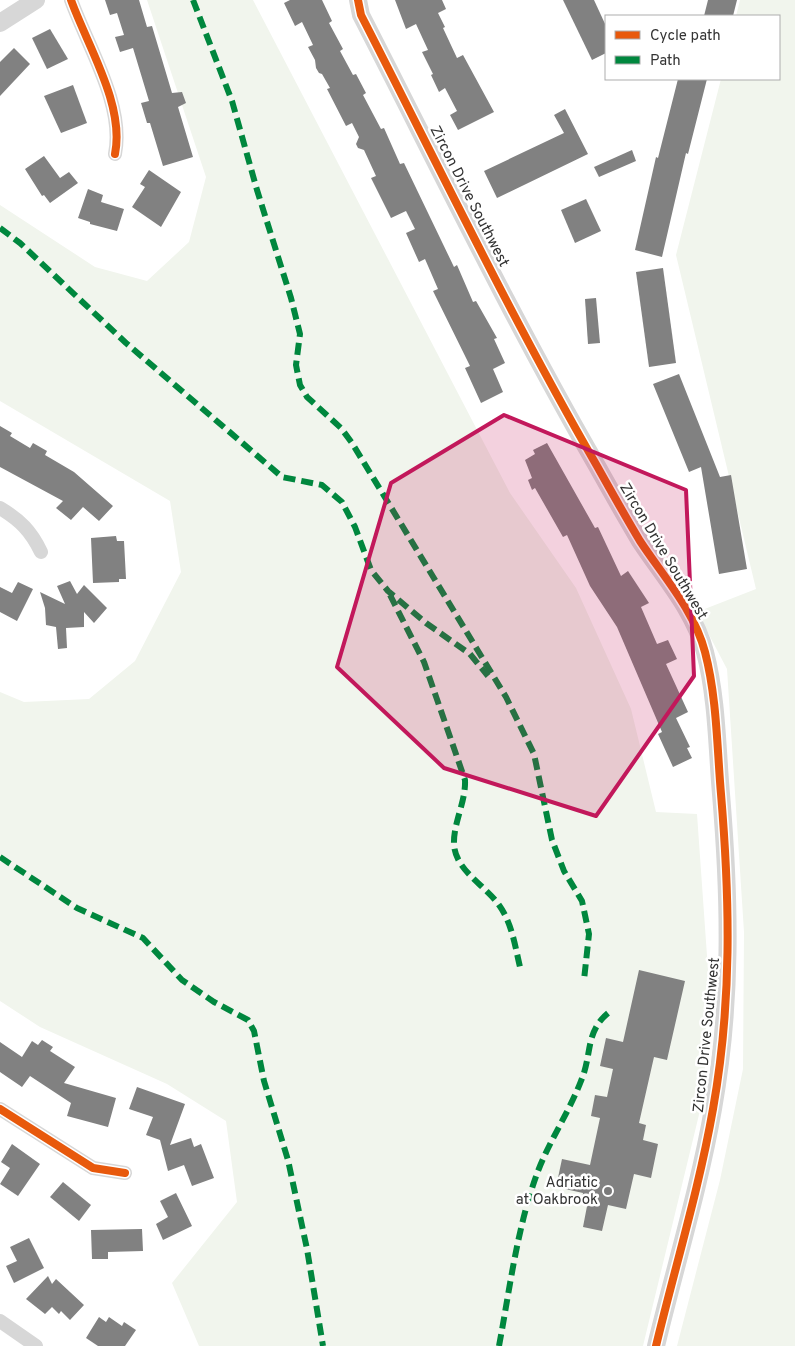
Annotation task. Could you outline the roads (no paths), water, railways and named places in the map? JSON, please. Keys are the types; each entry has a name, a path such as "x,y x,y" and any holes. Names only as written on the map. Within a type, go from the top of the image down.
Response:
{"street":[{"path":"0,23 14,5 36,0"},
{"path":"71,0 109,96 117,144 115,154"},
{"name":"Zircon Drive Southwest","path":"358,0 360,15 560,401 631,525 676,592 692,621 702,642 708,669 728,874 730,929 728,993 712,1119 698,1183 656,1346"},
{"path":"0,508 26,526 41,552"},
{"path":"0,1109 93,1168 125,1173"},
{"path":"0,1321 36,1346"}],"place":[{"name":"Adriatic at Oakbrook","path":"608,1191"}]}
